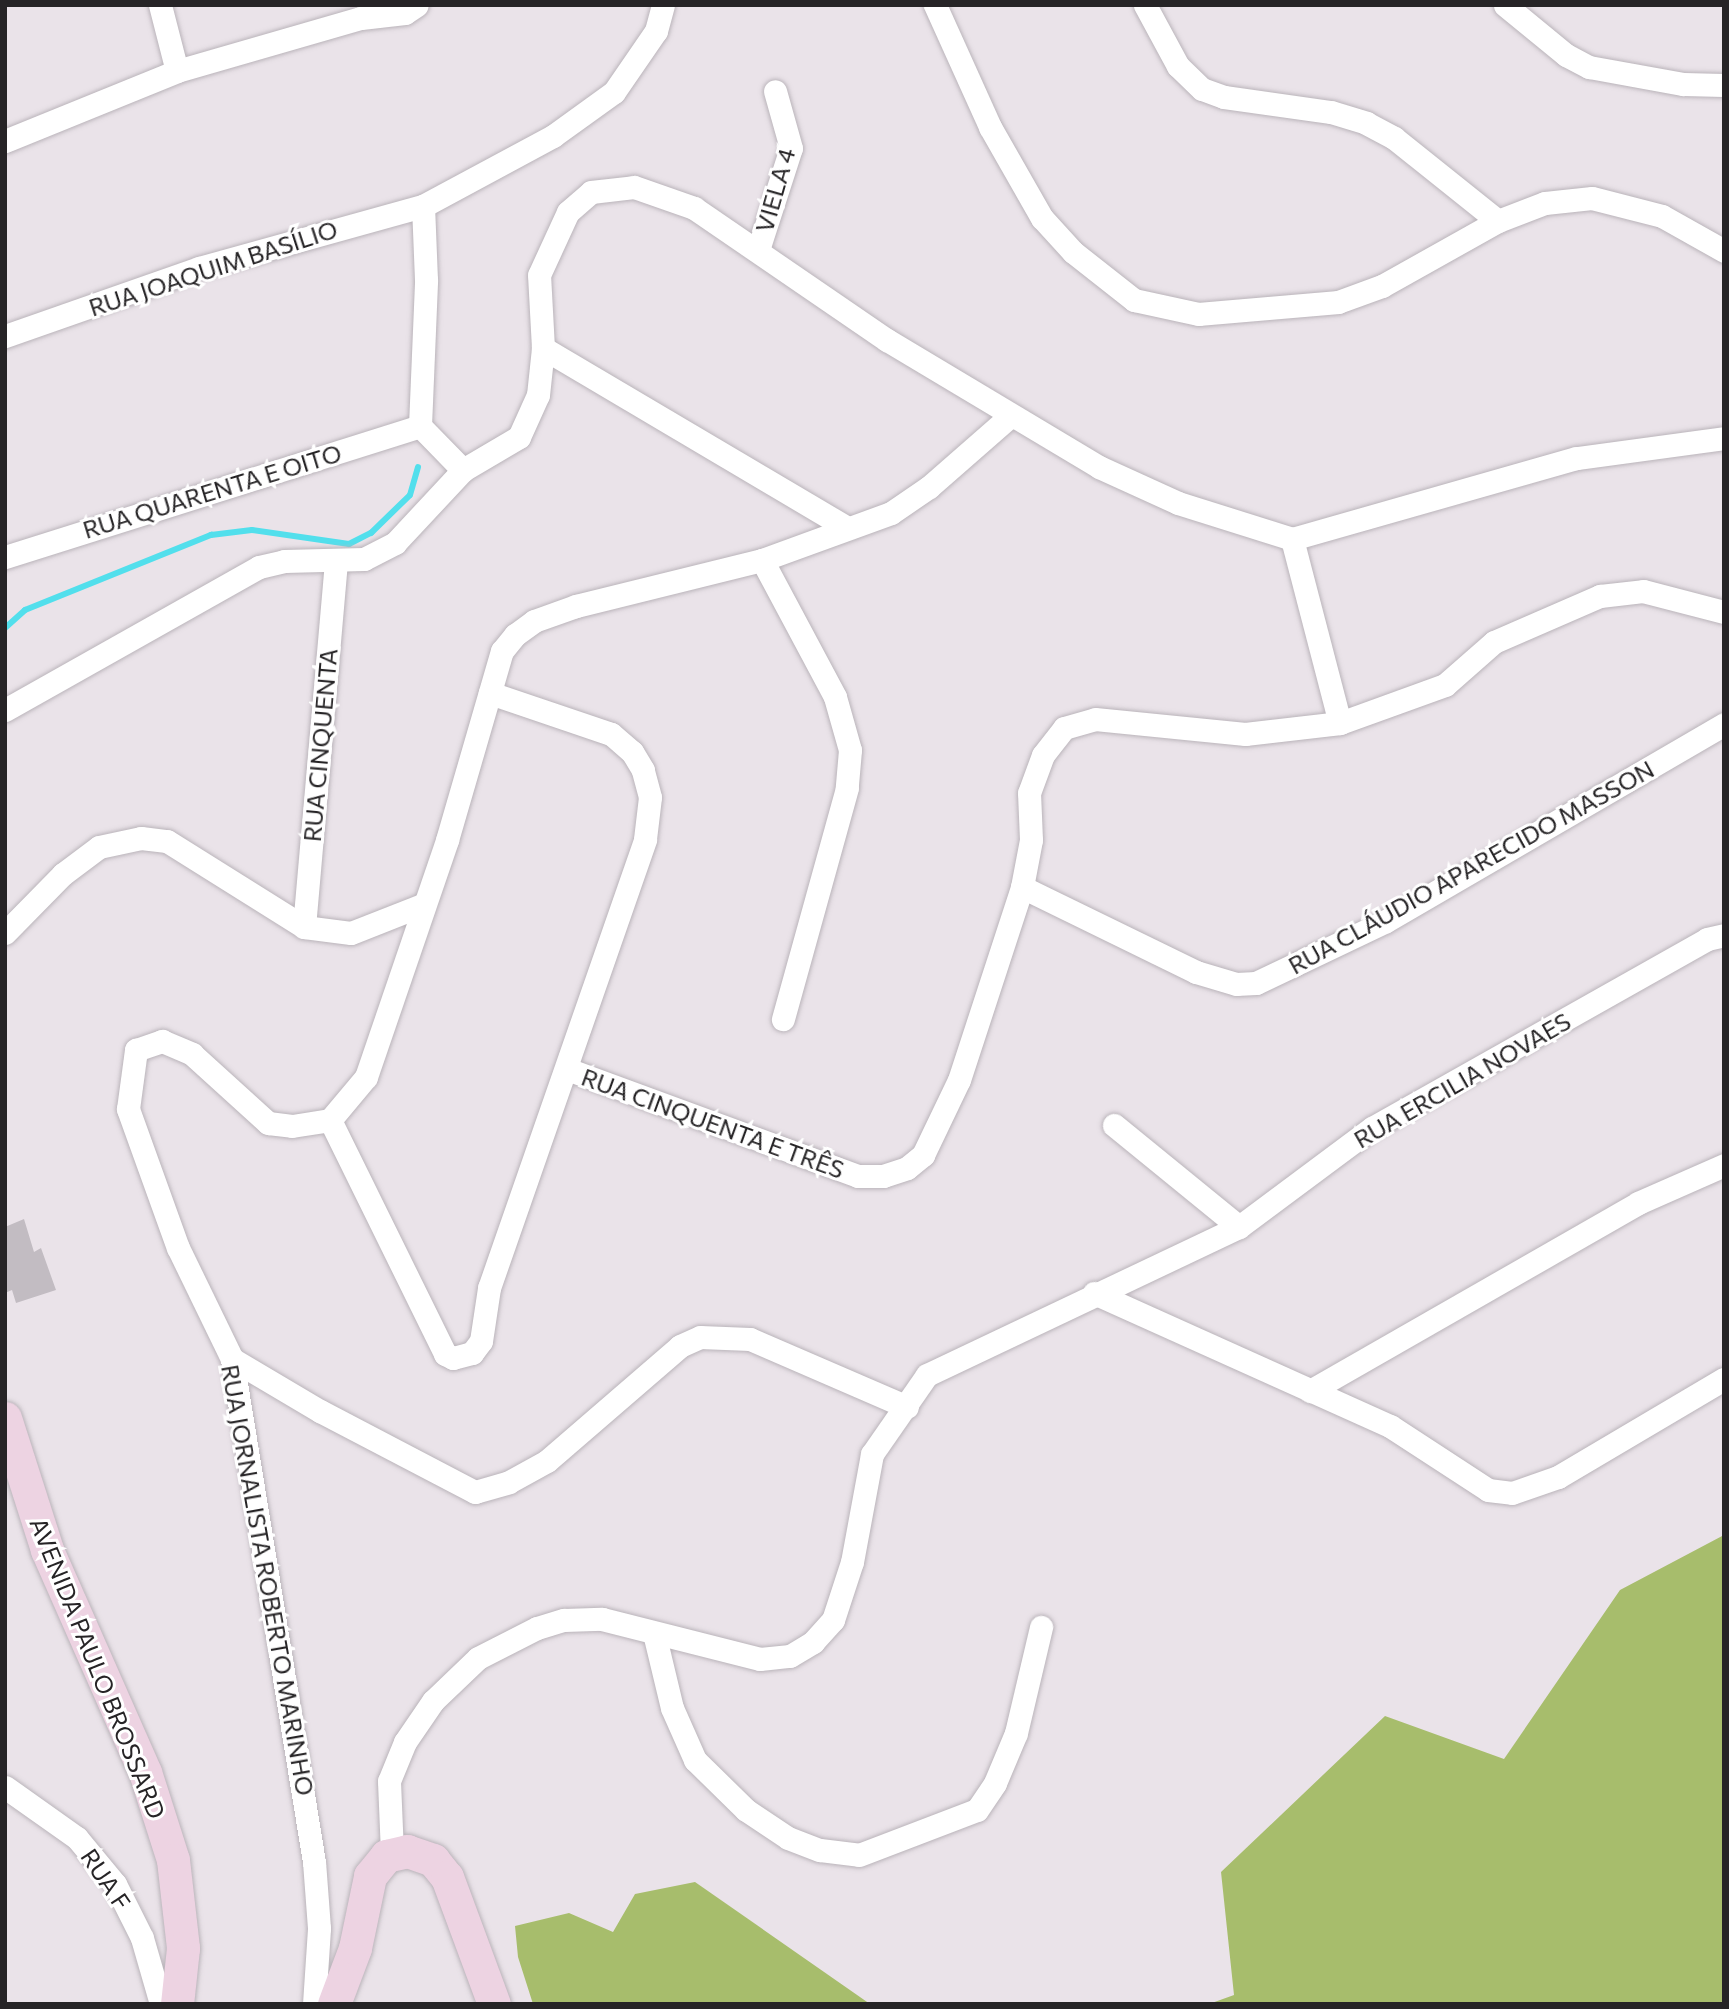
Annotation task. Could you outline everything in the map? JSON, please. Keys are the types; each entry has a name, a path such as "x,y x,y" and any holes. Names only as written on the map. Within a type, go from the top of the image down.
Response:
{"main road":[{"name":"AVENIDA PAULO BROSSARD","path":"5,1418 47,1550 145,1772 173,1860 183,1948 177,2004"},
{"path":"334,2004 355,1948 364,1889 377,1865 392,1853 422,1854 447,1877 494,2004"}],"street":[{"path":"160,5 177,71"},
{"path":"5,141 177,71 359,12 405,13 417,5"},
{"name":"RUA JOAQUIM BASÍLIO","path":"5,336 199,268 423,206 553,136 614,92 656,31 663,5"},
{"path":"935,5 990,127 1042,218 1073,252 1134,300 1198,314 1338,302 1392,281 1498,221 1545,203 1592,198 1662,216 1724,251"},
{"path":"1145,5 1178,66 1202,89 1224,97 1331,112 1366,123 1394,138 1498,221"},
{"path":"1505,5 1566,55 1589,66 1670,83 1724,86"},
{"name":"VIELA 4","path":"758,250 791,149 775,91"},
{"path":"5,710 259,567 284,561 337,563 364,559 395,543 463,470 519,437 538,395 543,348 539,275 568,212 591,192 634,187 658,192 704,214 887,340 1099,467 1178,503 1292,539 1577,458 1724,438"},
{"path":"423,206 426,280 420,426 463,470"},
{"path":"543,348 844,526"},
{"path":"567,1069 489,1288 481,1340 463,1357 445,1354 330,1120 366,1077 502,651 534,621 762,560 904,505 1010,416"},
{"name":"RUA QUARENTA E OITO","path":"5,557 420,426"},
{"path":"1292,539 1340,723"},
{"path":"762,560 835,697 850,750 848,788 783,1019"},
{"name":"RUA CINQUENTA","path":"304,927 337,563"},
{"path":"1022,887 1031,840 1029,793 1043,755 1064,728 1096,719 1245,734 1340,723 1445,685 1494,642 1600,596 1643,591 1724,612"},
{"name":"RUA CINQUENTA E TRÊS","path":"490,693 611,734 638,761 650,797 645,839 567,1069 858,1176 883,1176 907,1168 923,1155 959,1080 1022,887"},
{"name":"RUA CLÁUDIO APARECIDO MASSON","path":"1022,887 1196,972 1236,984 1256,983 1386,921 1724,724"},
{"path":"5,933 63,874 99,847 141,838 167,841 304,927 351,933 422,905"},
{"name":"RUA ERCILIA NOVAES","path":"392,1853 389,1781 405,1742 433,1701 478,1658 537,1628 564,1620 602,1619 760,1659 790,1656 813,1642 833,1620 852,1562 872,1454 927,1375 1094,1293 1239,1227 1372,1128 1707,939 1724,935"},
{"name":"RUA JORNALISTA ROBERTO MARINHO","path":"314,2004 319,1928 314,1862 232,1359 178,1248 128,1109 136,1050 162,1041 192,1054 268,1123 292,1126 330,1120"},
{"path":"1114,1125 1239,1227"},
{"path":"1310,1391 1637,1203 1724,1165"},
{"path":"1094,1293 1390,1426 1488,1490 1512,1493 1558,1476 1724,1379"},
{"path":"232,1359 320,1412 475,1492 509,1482 547,1461 680,1346 700,1337 750,1339 907,1407"},
{"path":"654,1633 672,1708 695,1760 746,1810 788,1838 820,1850 859,1855 977,1810 995,1783 1016,1733 1041,1627"},
{"name":"RUA F","path":"5,1787 77,1838 115,1884 142,1938 161,2004"}],"green space":[{"path":"1724,1535 1724,2004 1209,2004 1234,1995 1221,1872 1385,1716 1504,1759 1620,1590"},
{"path":"695,1882 870,2004 533,2004 518,1957 515,1926 569,1913 613,1932 635,1894"}],"building":[{"path":"24,1219 34,1252 41,1248 56,1290 16,1303 12,1290 5,1293 5,1227"}],"waterway":[{"path":"5,628 25,610 211,535 252,530 349,544 371,533 410,495 418,467"}]}
